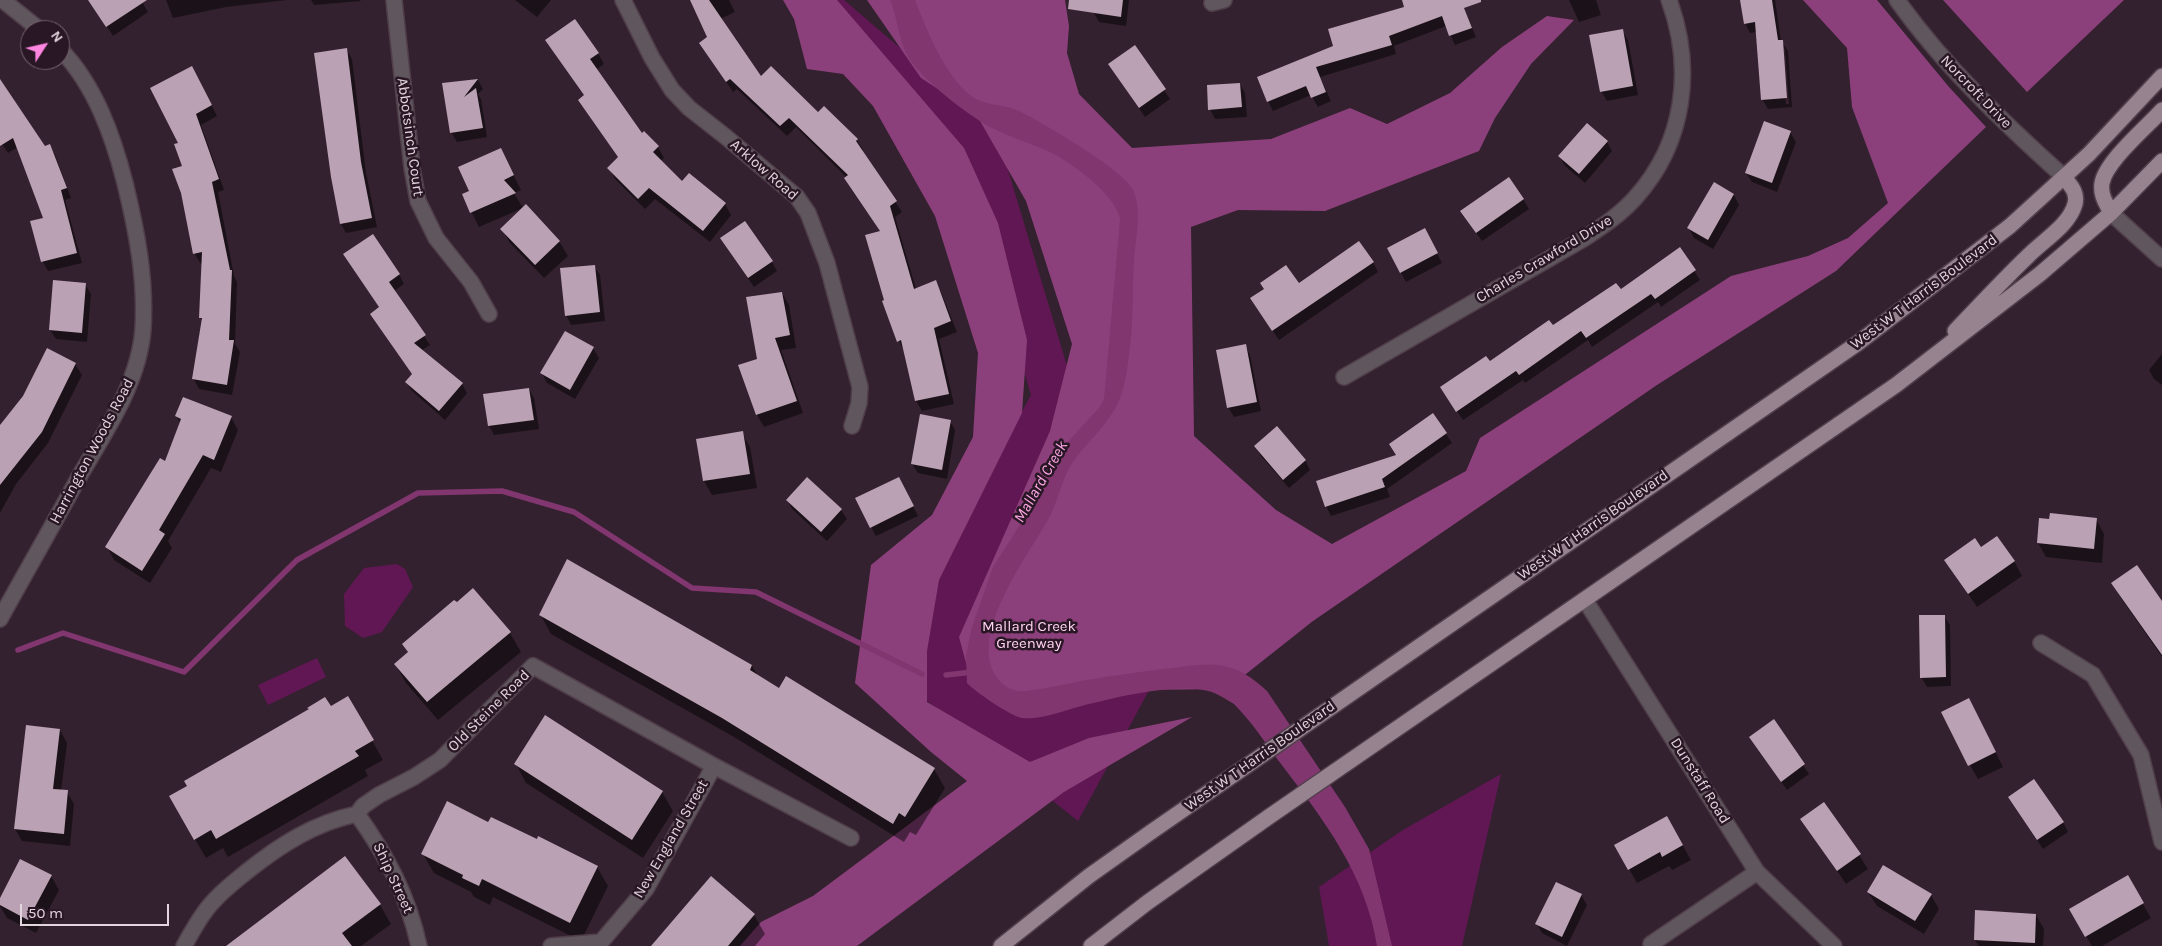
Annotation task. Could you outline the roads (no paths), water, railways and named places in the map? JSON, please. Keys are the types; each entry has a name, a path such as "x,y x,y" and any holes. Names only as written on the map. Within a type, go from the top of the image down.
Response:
{"main road":[{"name":"West W T Harris Boulevard","path":"1001,946 1089,876 1166,821 1858,343 2010,226 2064,177 2128,114 2162,76"},
{"path":"2111,213 2103,199 2102,190 2106,172 2113,161 2162,110"},
{"path":"1091,946 1155,896 1929,360 2040,274 2111,213 2162,161"},
{"path":"1929,360 2002,281 2066,220 2076,203 2076,196 2074,190 2064,177"}],"street":[{"name":"Abbotsinch Court","path":"394,0 412,168 418,202 436,238 471,282 489,314"},
{"name":"Arklow Road","path":"623,0 652,58 672,90 689,108 797,197 808,213 827,264 860,387 856,417 852,426"},
{"name":"Charles Crawford Drive","path":"1344,377 1585,238 1612,220 1636,197 1655,171 1670,141 1681,98 1684,67 1681,37 1669,0"},
{"name":"Norcroft Drive","path":"1897,0 1947,64 2032,149 2064,177"},
{"path":"3,3 26,20"},
{"name":"Harrington Woods Road","path":"0,619 116,411 135,369 143,330 143,267 132,211 115,144 90,89 70,62"},
{"path":"2111,213 2162,259"},
{"name":"Dunstaff Road","path":"1585,600 1757,872 1834,946"},
{"path":"2041,643 2093,675 2141,755 2162,842"},
{"name":"Old Steine Road","path":"357,814 363,806 378,795 414,777 440,760 534,666 714,766 851,838"},
{"name":"New England Street","path":"551,946 601,942 646,889 714,766"},
{"path":"184,946 211,904 262,860 289,840 318,825 337,818 357,814"},
{"name":"Ship Street","path":"357,814 381,847 397,881 410,913 419,946"},
{"path":"1651,944 1757,872"}],"waterway":[{"path":"18,650 63,633 184,672 297,560 418,493 502,491 574,512 692,588 756,592 922,674"},
{"path":"946,675 973,672"}],"water label":[{"name":"Mallard Creek","path":"1041,482"}],"park label":[{"name":"Mallard Creek Greenway","path":"1029,636"}]}
